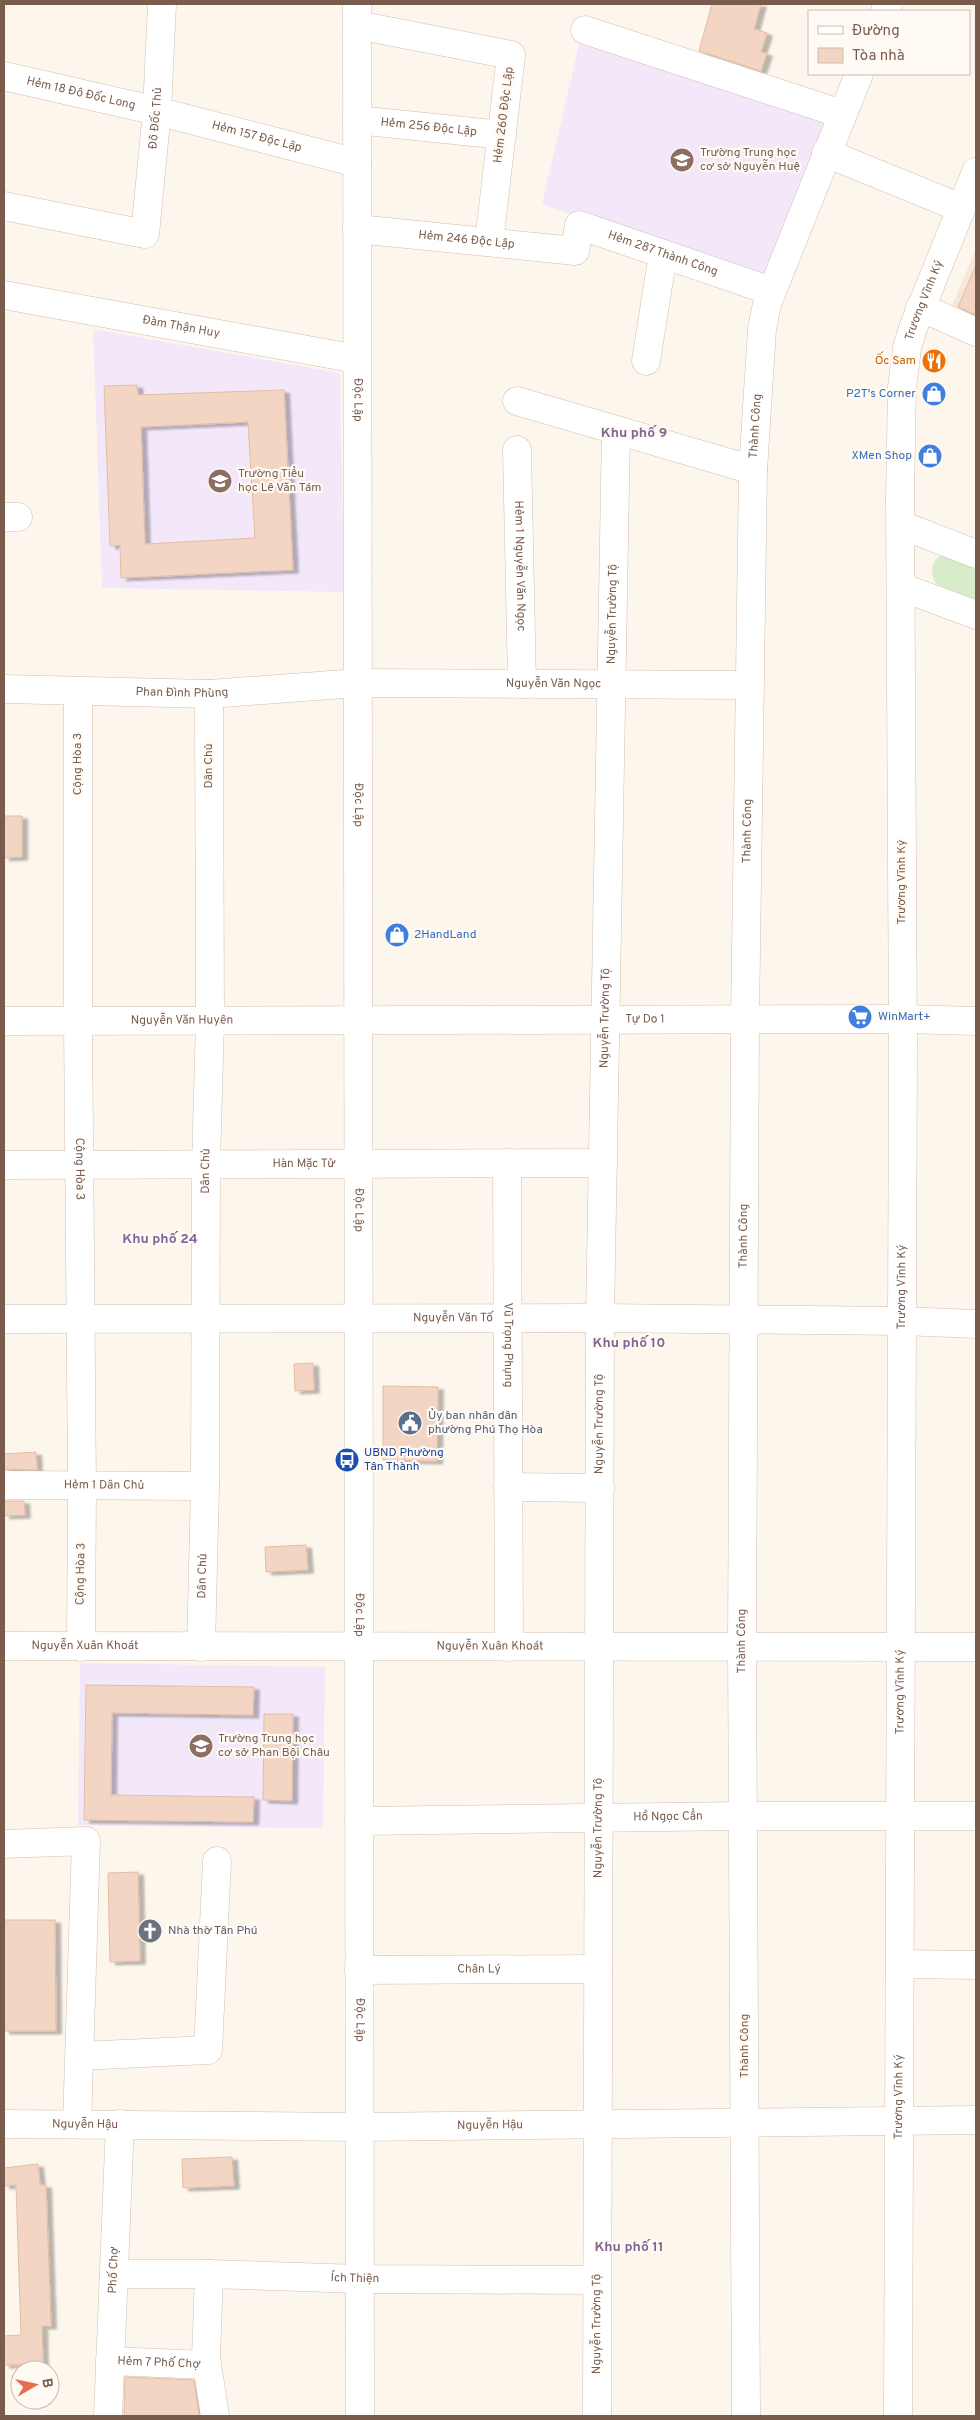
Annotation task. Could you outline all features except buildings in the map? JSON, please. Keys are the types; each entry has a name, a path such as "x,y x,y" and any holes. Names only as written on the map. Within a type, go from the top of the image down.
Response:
{"street":[{"name":"Đô Đốc Thủ","path":"4,206 140,232 157,111 162,4"},
{"name":"Độc Lập","path":"357,14 360,2416"},
{"name":"Hẻm 260 Độc Lập","path":"357,14 511,55 489,242"},
{"path":"585,30 842,114"},
{"name":"Thành Công","path":"746,2416 746,2121 742,1646 745,1019 753,470 762,329 771,291 859,75"},
{"name":"Hẻm 18 Đô Đốc Long","path":"4,76 157,111"},
{"name":"Hẻm 157 Độc Lập","path":"157,111 357,163"},
{"name":"Hẻm 256 Độc Lập","path":"357,120 502,135"},
{"path":"826,152 961,208"},
{"name":"Trương Vĩnh Ký","path":"898,2416 903,1019 900,525 902,387 907,348 920,307 976,172"},
{"name":"Hẻm 287 Thành Công","path":"575,251 579,225 771,291"},
{"name":"Hẻm 246 Độc Lập","path":"357,229 575,251"},
{"path":"646,361 663,254"},
{"name":"Đàm Thận Huy","path":"4,295 357,359"},
{"path":"920,307 976,332"},
{"path":"517,401 753,470"},
{"name":"Nguyễn Trường Tộ","path":"596,2416 600,1318 616,430"},
{"name":"Hẻm 1 Nguyễn Văn Ngọc","path":"517,450 522,684"},
{"path":"900,525 976,554"},
{"path":"901,587 976,615"},
{"name":"Nguyễn Văn Ngọc","path":"358,683 750,685"},
{"name":"Phan Đình Phùng","path":"4,689 209,694 358,683"},
{"name":"Cộng Hòa 3","path":"78,691 78,1021 82,1486 81,1647"},
{"name":"Dân Chủ","path":"201,1647 205,1486 206,1165 210,1021 209,694"},
{"name":"Tự Do 1","path":"358,1020 903,1019 976,1022"},
{"name":"Nguyễn Văn Huyên","path":"4,1021 358,1020"},
{"name":"Hàn Mặc Tử","path":"4,1165 603,1163"},
{"name":"Vũ Trọng Phụng","path":"507,1164 509,1647"},
{"name":"Nguyễn Văn Tố","path":"4,1318 600,1318 902,1321 976,1324"},
{"name":"Hẻm 1 Dân Chủ","path":"4,1486 205,1486"},
{"path":"508,1487 600,1488"},
{"name":"Nguyễn Xuân Khoát","path":"4,1646 976,1647"},
{"name":"Hồ Ngọc Cẩn","path":"359,1821 744,1816 976,1816"},
{"path":"4,1844 86,1841 77,2124"},
{"path":"80,2056 208,2050 217,1861"},
{"path":"900,1964 976,1965"},
{"name":"Chân Lý","path":"359,1970 598,1969"},
{"name":"Nguyễn Hậu","path":"4,2124 360,2126 976,2120"},
{"name":"Phố Chợ","path":"108,2416 120,2124"},
{"name":"Ích Thiện","path":"114,2274 209,2274 360,2279 597,2280"},
{"path":"209,2274 207,2365 215,2416"},
{"name":"Hẻm 7 Phố Chợ","path":"110,2361 207,2365"}],"shaded area":[{"name":"Trường Trung học cơ sở Nguyễn Huệ","path":"581,36 829,116 763,280 542,204"},
{"path":"976,249 976,331 947,318"},
{"name":"Trường Tiểu học Lê Văn Tám","path":"93,329 340,373 344,592 102,588"},
{"name":"Trường Trung học cơ sở Phan Bội Châu","path":"80,1663 325,1667 323,1828 78,1825"}],"green space":[{"path":"945,554 976,563 976,601 936,584 932,575 933,566 940,556"}],"place":[{"name":"Trường Trung học cơ sở Nguyễn Huệ","path":"682,160"},
{"name":"Ốc Sam","path":"934,361"},
{"name":"P2T's Corner","path":"934,394"},
{"name":"XMen Shop","path":"930,456"},
{"name":"Trường Tiểu học Lê Văn Tám","path":"220,481"},
{"name":"2HandLand","path":"397,935"},
{"name":"WinMart+","path":"860,1017"},
{"name":"Ủy ban nhân dân phường Phú Thọ Hòa","path":"410,1423"},
{"name":"UBND Phường Tân Thành","path":"347,1460"},
{"name":"Trường Trung học cơ sở Phan Bội Châu","path":"201,1746"},
{"name":"Nhà thờ Tân Phú","path":"150,1931"}],"district":[{"name":"Khu phố 9","path":"634,433"},
{"name":"Khu phố 24","path":"160,1239"},
{"name":"Khu phố 10","path":"629,1343"},
{"name":"Khu phố 11","path":"629,2247"}]}
